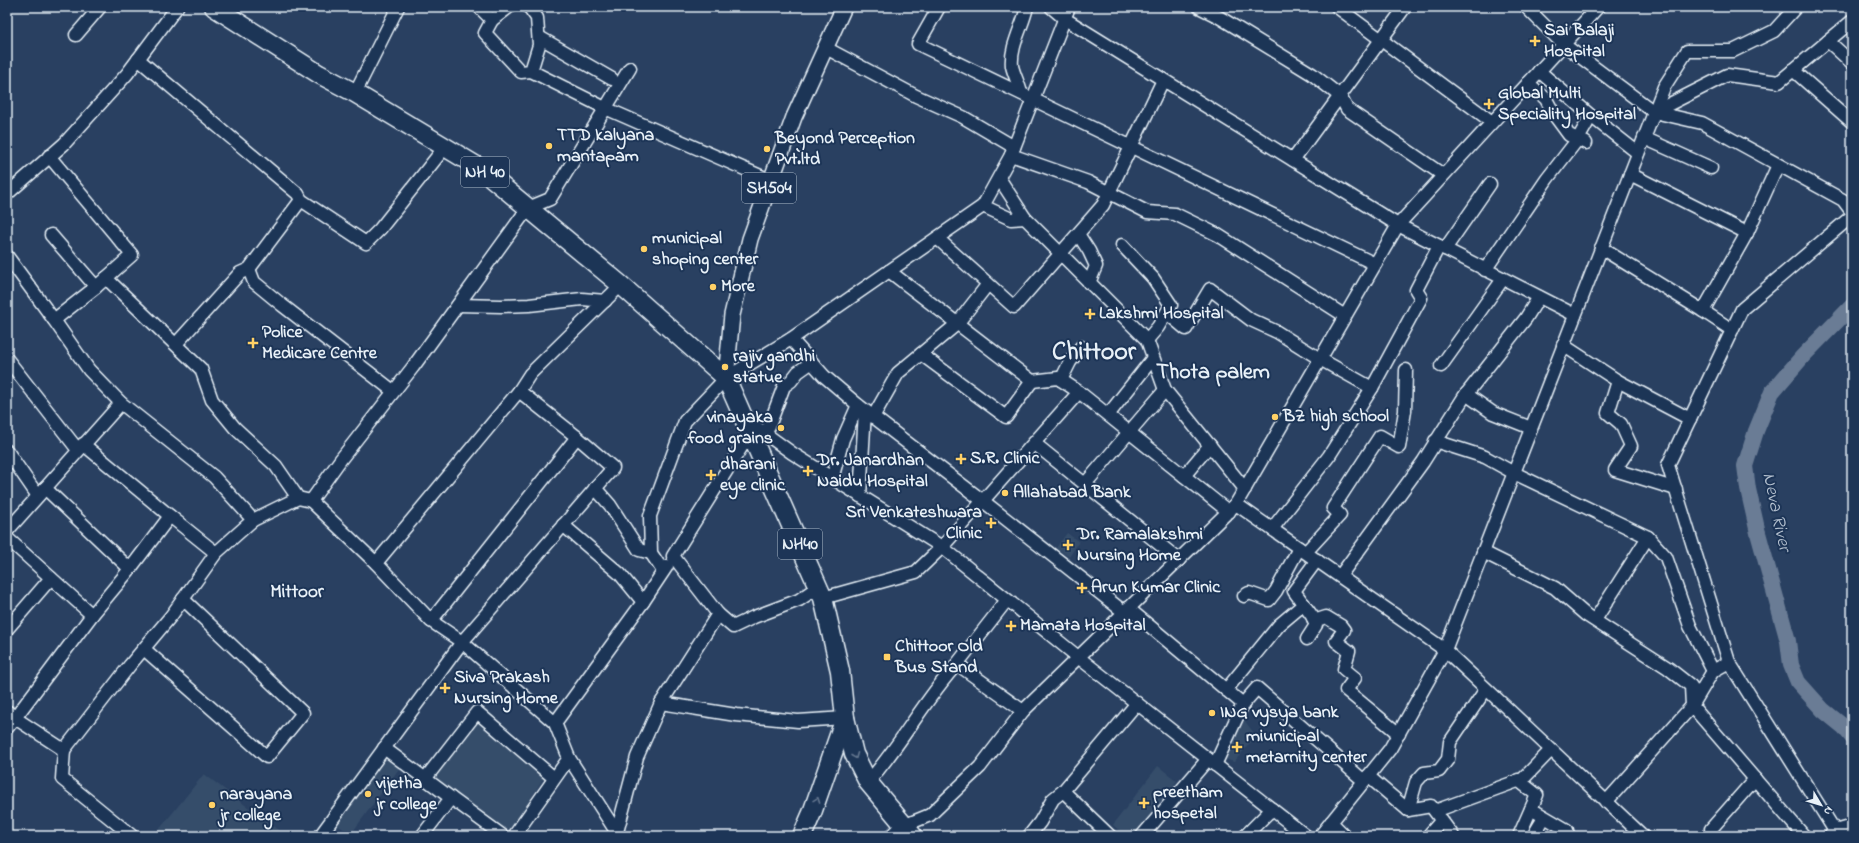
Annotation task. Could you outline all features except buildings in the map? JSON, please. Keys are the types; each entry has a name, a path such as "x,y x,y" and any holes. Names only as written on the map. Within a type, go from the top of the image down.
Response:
{"highway":[{"name":"NH 40","path":"214,7 319,74 356,93 480,168 621,285 726,378"},
{"name":"NH40","path":"726,378 744,418 759,435 821,592 840,671 845,718 854,754 868,782 903,833"},
{"name":"NH40","path":"802,836 812,813 845,718"}],"main road":[{"name":"SH504","path":"726,378 732,314 750,239 794,117 844,7"}],"street":[{"path":"76,35 100,7"},
{"path":"7,194 64,144 127,74 177,7"},
{"path":"356,93 398,7"},
{"path":"478,7 492,20"},
{"path":"508,7 492,20 485,33 521,72 531,71 605,108 772,181"},
{"path":"529,7 537,18 539,37 539,45 531,71"},
{"path":"939,7 918,44 1131,148 1375,264"},
{"path":"1021,93 1012,65 1015,41 1025,18 1027,7"},
{"path":"1051,7 1065,19 1398,225 1575,315"},
{"path":"664,571 651,553 650,516 686,421 726,378 791,339 983,206 1013,151 1070,7"},
{"path":"1199,7 1312,74 1340,96 1347,109 1443,175"},
{"path":"1337,7 1492,122"},
{"path":"1293,160 1405,7"},
{"path":"1526,7 1563,44 1654,112 1702,123 1843,200 1852,212"},
{"path":"903,833 930,815 980,767 1023,711 1233,508 1398,225 1598,7"},
{"path":"1320,836 1390,749 1445,650 1664,87 1687,51 1733,51 1774,31 1796,7"},
{"path":"1654,112 1727,75 1779,82 1852,21"},
{"path":"539,37 612,79"},
{"path":"1828,42 1852,63"},
{"path":"826,48 916,96 963,117 1013,151 1088,182 1147,212 1175,214 1218,235 1345,316"},
{"path":"138,59 298,194 301,200 366,243 380,229 445,147"},
{"path":"311,501 341,459 394,391 528,208 550,199 630,68"},
{"path":"1539,70 1591,116 1638,153"},
{"path":"1793,70 1852,122"},
{"path":"937,238 1014,307 1103,205 1163,80"},
{"path":"1528,83 1546,99 1555,116 1569,135 1582,141"},
{"path":"1485,270 1547,179 1582,141 1591,116"},
{"path":"1644,138 1711,168"},
{"path":"49,156 132,255 96,287 54,320"},
{"path":"1703,311 1747,233 1778,165"},
{"path":"1630,174 1747,233"},
{"path":"998,178 1025,218 1147,340 1165,390 1245,489"},
{"path":"1272,528 1329,456 1372,388 1421,298 1416,290 1442,248 1490,184"},
{"path":"176,344 240,273 249,269 301,200"},
{"path":"983,206 1011,219 1025,218"},
{"path":"1852,216 1742,309 1668,465 1729,662 1833,834 1852,826"},
{"path":"1078,234 1089,251 1096,266 1089,283"},
{"path":"51,235 96,287"},
{"path":"1122,245 1152,278 1171,305 1158,327 1147,340"},
{"path":"1601,248 1732,330"},
{"path":"7,256 89,370 121,403 214,477 253,520"},
{"path":"249,269 254,282 394,391"},
{"path":"889,271 1032,381 1058,378 1080,392 1184,476 1233,508 1272,528 1445,650 1643,836"},
{"path":"106,278 201,369 212,400 235,428 276,466 298,498"},
{"path":"1441,366 1504,279"},
{"path":"832,479 843,439 865,411 898,373 957,324 988,284"},
{"path":"376,563 519,391 530,374 621,285"},
{"path":"1166,312 1186,329 1210,289 1231,307 1251,320 1277,332 1320,360 1372,388"},
{"path":"1340,576 1423,462 1466,394 1526,318 1539,297"},
{"path":"458,304 501,306 529,305 582,299 604,301"},
{"path":"791,339 824,376 865,411 1126,610 1243,704"},
{"path":"1563,345 1618,381 1690,419"},
{"path":"1061,380 1070,362 1081,347"},
{"path":"922,354 1006,416 1032,381"},
{"path":"1108,415 1153,358"},
{"path":"7,359 81,447 216,553"},
{"path":"554,723 643,602 742,446 759,435 784,386 791,381 798,372 812,362"},
{"path":"1244,596 1249,593 1269,600 1302,550 1340,515 1333,508 1380,436 1399,448 1405,411 1406,370"},
{"path":"1618,381 1608,413 1621,424 1631,446 1615,470 1676,489"},
{"path":"1085,484 1165,390"},
{"path":"320,836 462,642 612,468 577,437 519,391"},
{"path":"673,556 718,614 733,627 754,617 821,592 916,572 942,547 1080,392"},
{"path":"1466,394 1493,413 1531,428"},
{"path":"92,614 51,578 8,530 121,403"},
{"path":"860,496 865,411"},
{"path":"759,435 942,547 1078,657 1306,836"},
{"path":"432,620 577,437"},
{"path":"1436,441 1484,458 1648,537 1666,557 1690,626 1713,672"},
{"path":"1034,443 1179,560"},
{"path":"1184,476 1210,445"},
{"path":"7,450 41,492 130,568"},
{"path":"595,488 610,505 639,550 651,553"},
{"path":"132,836 62,779 64,750 183,600 216,553 253,520 298,498 311,501 376,563 432,620 462,642 554,723 569,758 617,835"},
{"path":"7,728 11,715 130,568 170,516"},
{"path":"563,525 620,574 643,602"},
{"path":"1595,620 1648,537"},
{"path":"1483,552 1556,588 1586,615 1668,668 1691,686 1692,706 1804,836"},
{"path":"1307,639 1316,625 1304,604 1294,591 1317,560"},
{"path":"7,629 51,578"},
{"path":"144,649 267,757 303,713 183,600"},
{"path":"868,782 886,762 939,683 957,664 1007,600"},
{"path":"1226,690 1278,625 1304,604"},
{"path":"617,835 637,757 661,703 718,614"},
{"path":"1314,622 1326,617 1341,626 1344,630 1336,641 1349,651 1344,669 1355,678 1346,690 1399,734"},
{"path":"1606,802 1692,706 1713,672 1729,662"},
{"path":"957,664 1023,711"},
{"path":"1142,836 1211,762 1243,704 1257,688 1366,778 1408,810 1431,806 1453,836"},
{"path":"1408,810 1416,782 1424,773 1438,771 1448,759 1450,742 1486,688"},
{"path":"661,703 736,715 798,721 845,718"},
{"path":"1029,836 1040,822 1053,799 1063,791 1137,703"},
{"path":"425,779 476,712 554,778"},
{"path":"11,715 64,750"},
{"path":"384,748 503,836"},
{"path":"1428,836 1438,815 1523,779 1551,750"},
{"path":"514,836 569,758"},
{"path":"1711,829 1755,779"},
{"path":"1518,780 1537,795 1518,836"},
{"path":"1063,791 1110,836"},
{"path":"422,836 451,798"},
{"path":"1245,836 1272,809"},
{"path":"1531,809 1544,818 1567,830 1568,836"},
{"path":"1534,836 1544,818"},
{"path":"1331,822 1345,836"}],"shaded area":[{"name":"Dr. Ramalakshmi Nursing Home","path":"1067,533 1079,542 1069,557 1056,548"},
{"name":"miunicipal metarnity center","path":"1241,716 1256,736 1234,762 1222,758"},
{"path":"478,719 544,777 508,835 432,778"},
{"name":"vijetha jr college","path":"386,752 401,766 351,834 334,823"},
{"name":"preetham hospetal","path":"1158,766 1177,781 1134,836 1126,836 1113,825"},
{"name":"narayana jr college","path":"204,774 286,836 154,836"}],"waterway":[{"name":"Neva River","path":"1852,306 1803,356 1772,392 1756,431 1745,466 1748,489 1758,533 1788,641 1791,665 1798,682 1823,710 1844,727 1852,737"}],"place":[{"name":"Sai Balaji Hospital","path":"1535,41"},
{"name":"Global Multi Speciality Hospital","path":"1489,104"},
{"name":"TTD kalyana mantapam","path":"549,146"},
{"name":"Beyond Perception Pvt.ltd","path":"767,149"},
{"name":"municipal shoping center","path":"644,249"},
{"name":"More","path":"713,287"},
{"name":"Lakshmi Hospital","path":"1090,314"},
{"name":"Police Medicare Centre","path":"253,343"},
{"name":"rajiv gandhi statue","path":"725,367"},
{"name":"BZ high school","path":"1275,417"},
{"name":"vinayaka food grains","path":"781,428"},
{"name":"S.R. Clinic","path":"961,459"},
{"name":"Dr. Janardhan Naidu Hospital","path":"808,471"},
{"name":"dharani eye clinic","path":"711,475"},
{"name":"Allahabad Bank","path":"1005,493"},
{"name":"Sri Venkateshwara Clinic","path":"991,523"},
{"name":"Dr. Ramalakshmi Nursing Home","path":"1068,545"},
{"name":"Arun Kumar Clinic","path":"1082,588"},
{"name":"Mamata Hospital","path":"1011,626"},
{"name":"Chittoor Old Bus Stand","path":"887,657"},
{"name":"Siva Prakash Nursing Home","path":"445,688"},
{"name":"ING vysya bank","path":"1212,713"},
{"name":"miunicipal metarnity center","path":"1237,747"},
{"name":"vijetha jr college","path":"368,794"},
{"name":"preetham hospetal","path":"1144,803"},
{"name":"narayana jr college","path":"212,805"}],"district":[{"name":"Chittoor","path":"1094,353"},
{"name":"Thota palem","path":"1213,373"},
{"name":"Mittoor","path":"297,592"}]}
